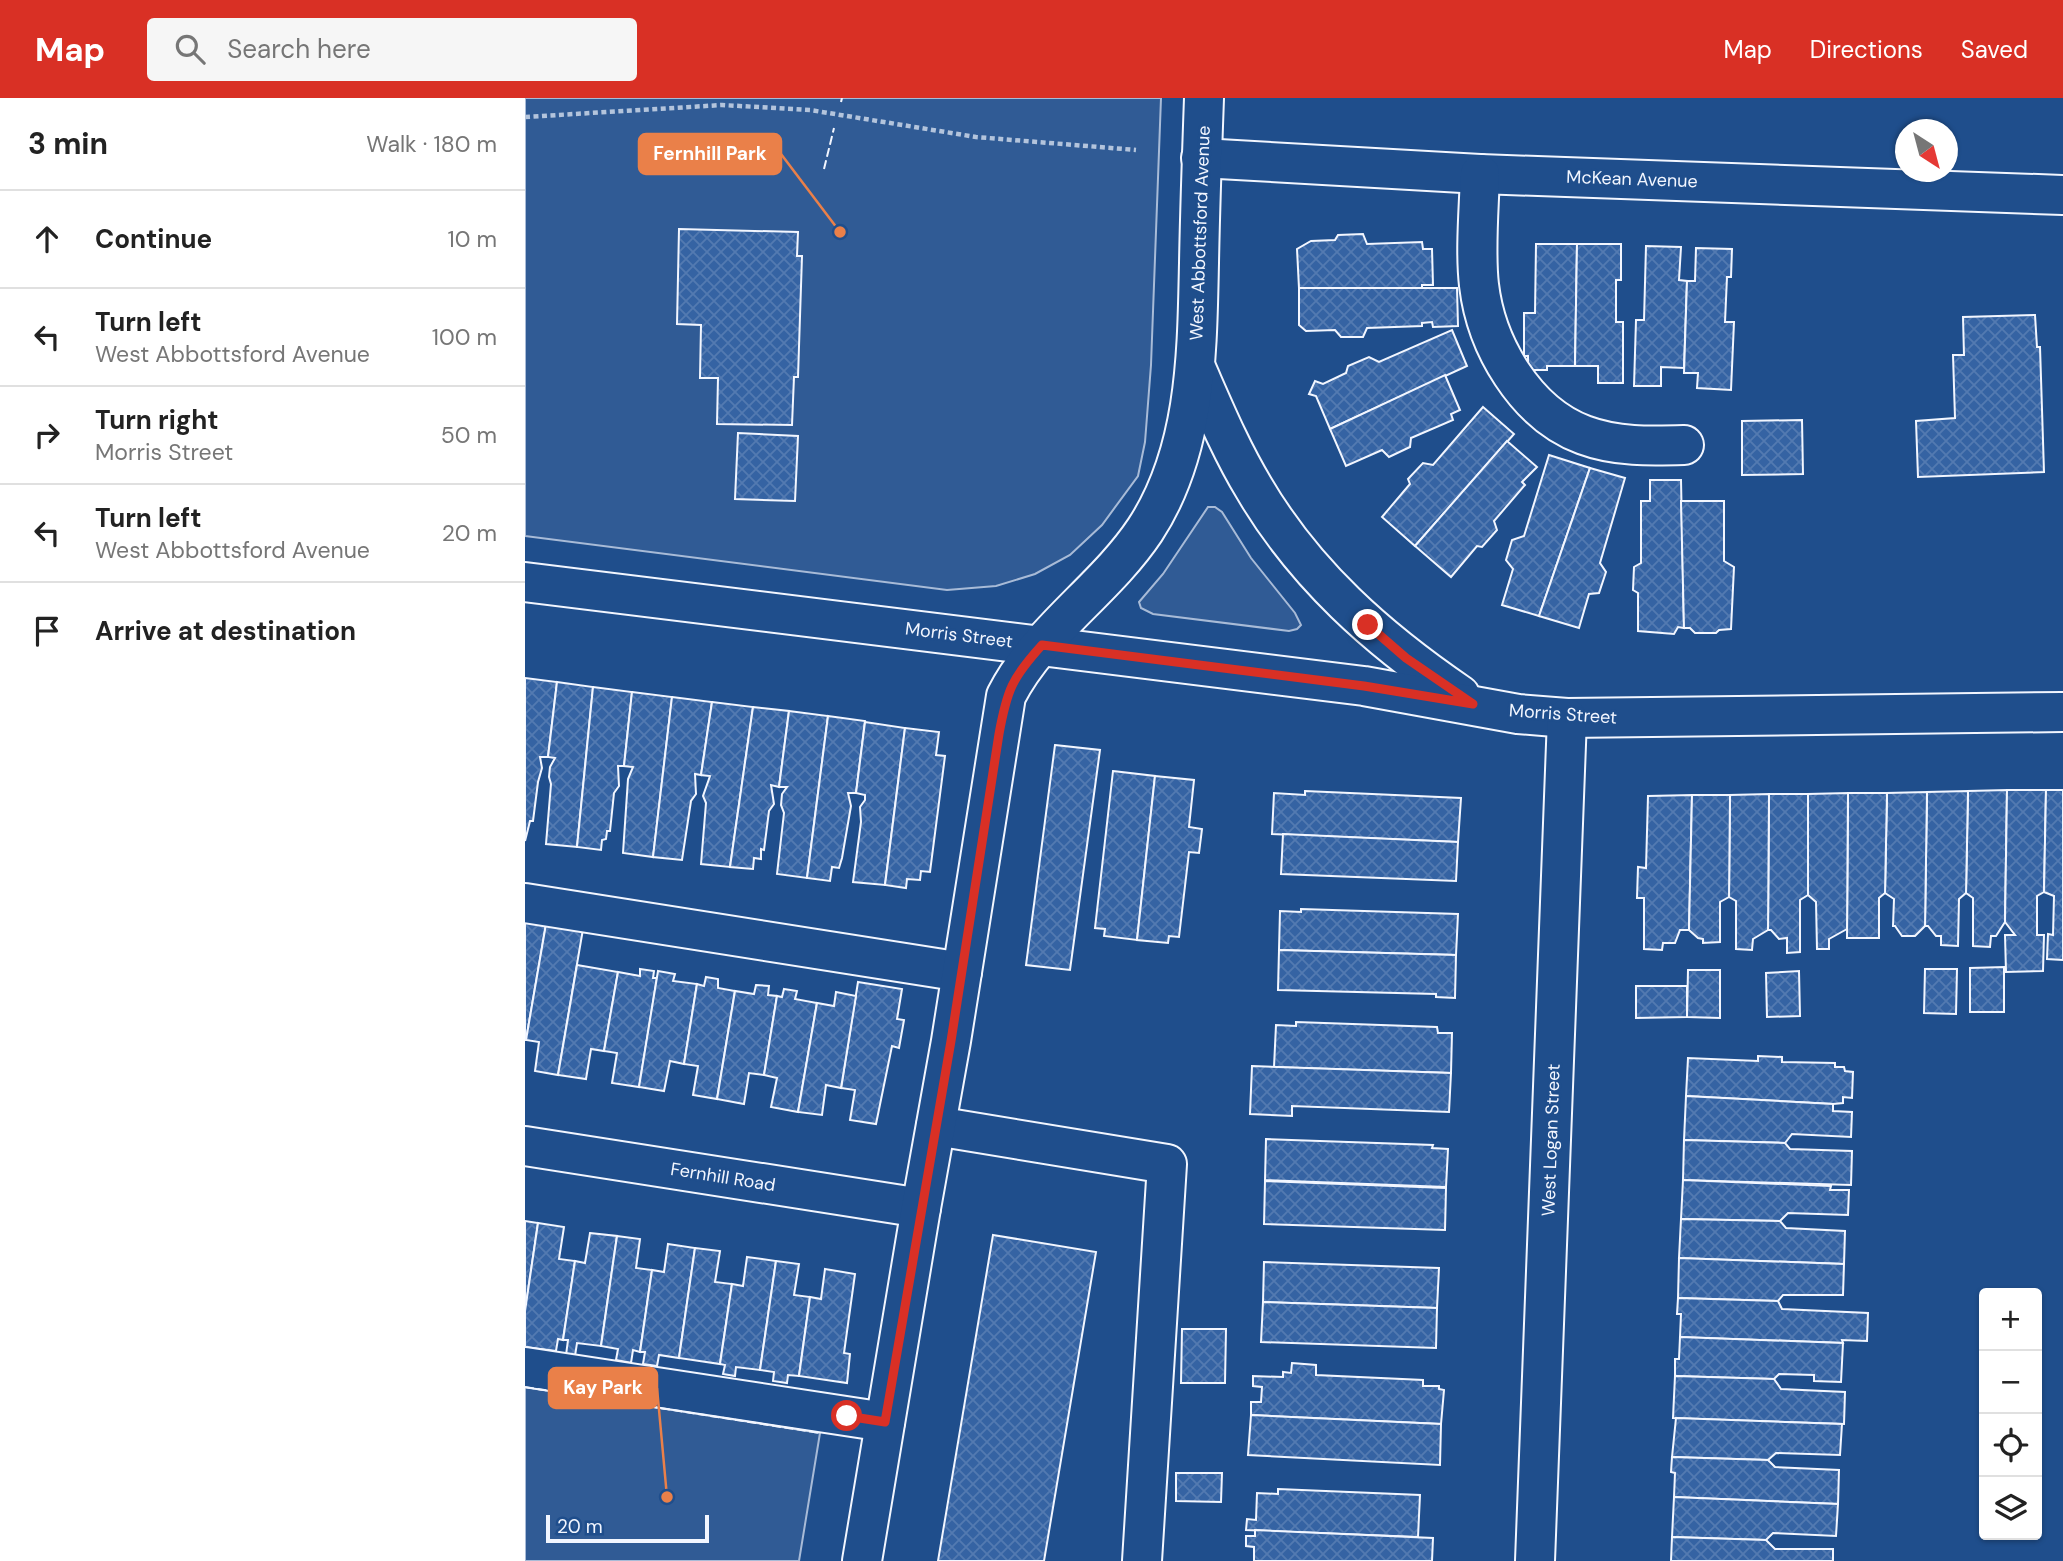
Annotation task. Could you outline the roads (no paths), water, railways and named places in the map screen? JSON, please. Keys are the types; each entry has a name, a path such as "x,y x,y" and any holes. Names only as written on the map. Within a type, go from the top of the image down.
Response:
{"street":[{"name":"West Abbottsford Avenue","path":"862,1561 1006,696 1026,663 1118,565 1145,530 1161,503 1185,433 1196,368 1204,98"},
{"name":"McKean Avenue","path":"1201,158 1480,174 2063,195"},
{"path":"1480,174 1478,283 1485,320 1500,354 1518,384 1546,413 1582,435 1638,446 1684,445"},
{"name":"West Abbottsford Avenue","path":"1196,368 1227,438 1255,490 1301,555 1332,591 1377,633 1406,658 1473,704"},
{"name":"Morris Street","path":"525,582 1364,686 1518,714 1567,718 2063,712"},
{"name":"West Logan Street","path":"1535,1561 1567,718"},
{"path":"525,903 962,972"},
{"path":"936,1126 1167,1164 1142,1561"},
{"name":"Fernhill Road","path":"525,1146 921,1208"},
{"path":"525,1367 885,1422"}],"place":[{"name":"Fernhill Park","path":"840,232"},
{"name":"Kay Park","path":"667,1497"}]}
